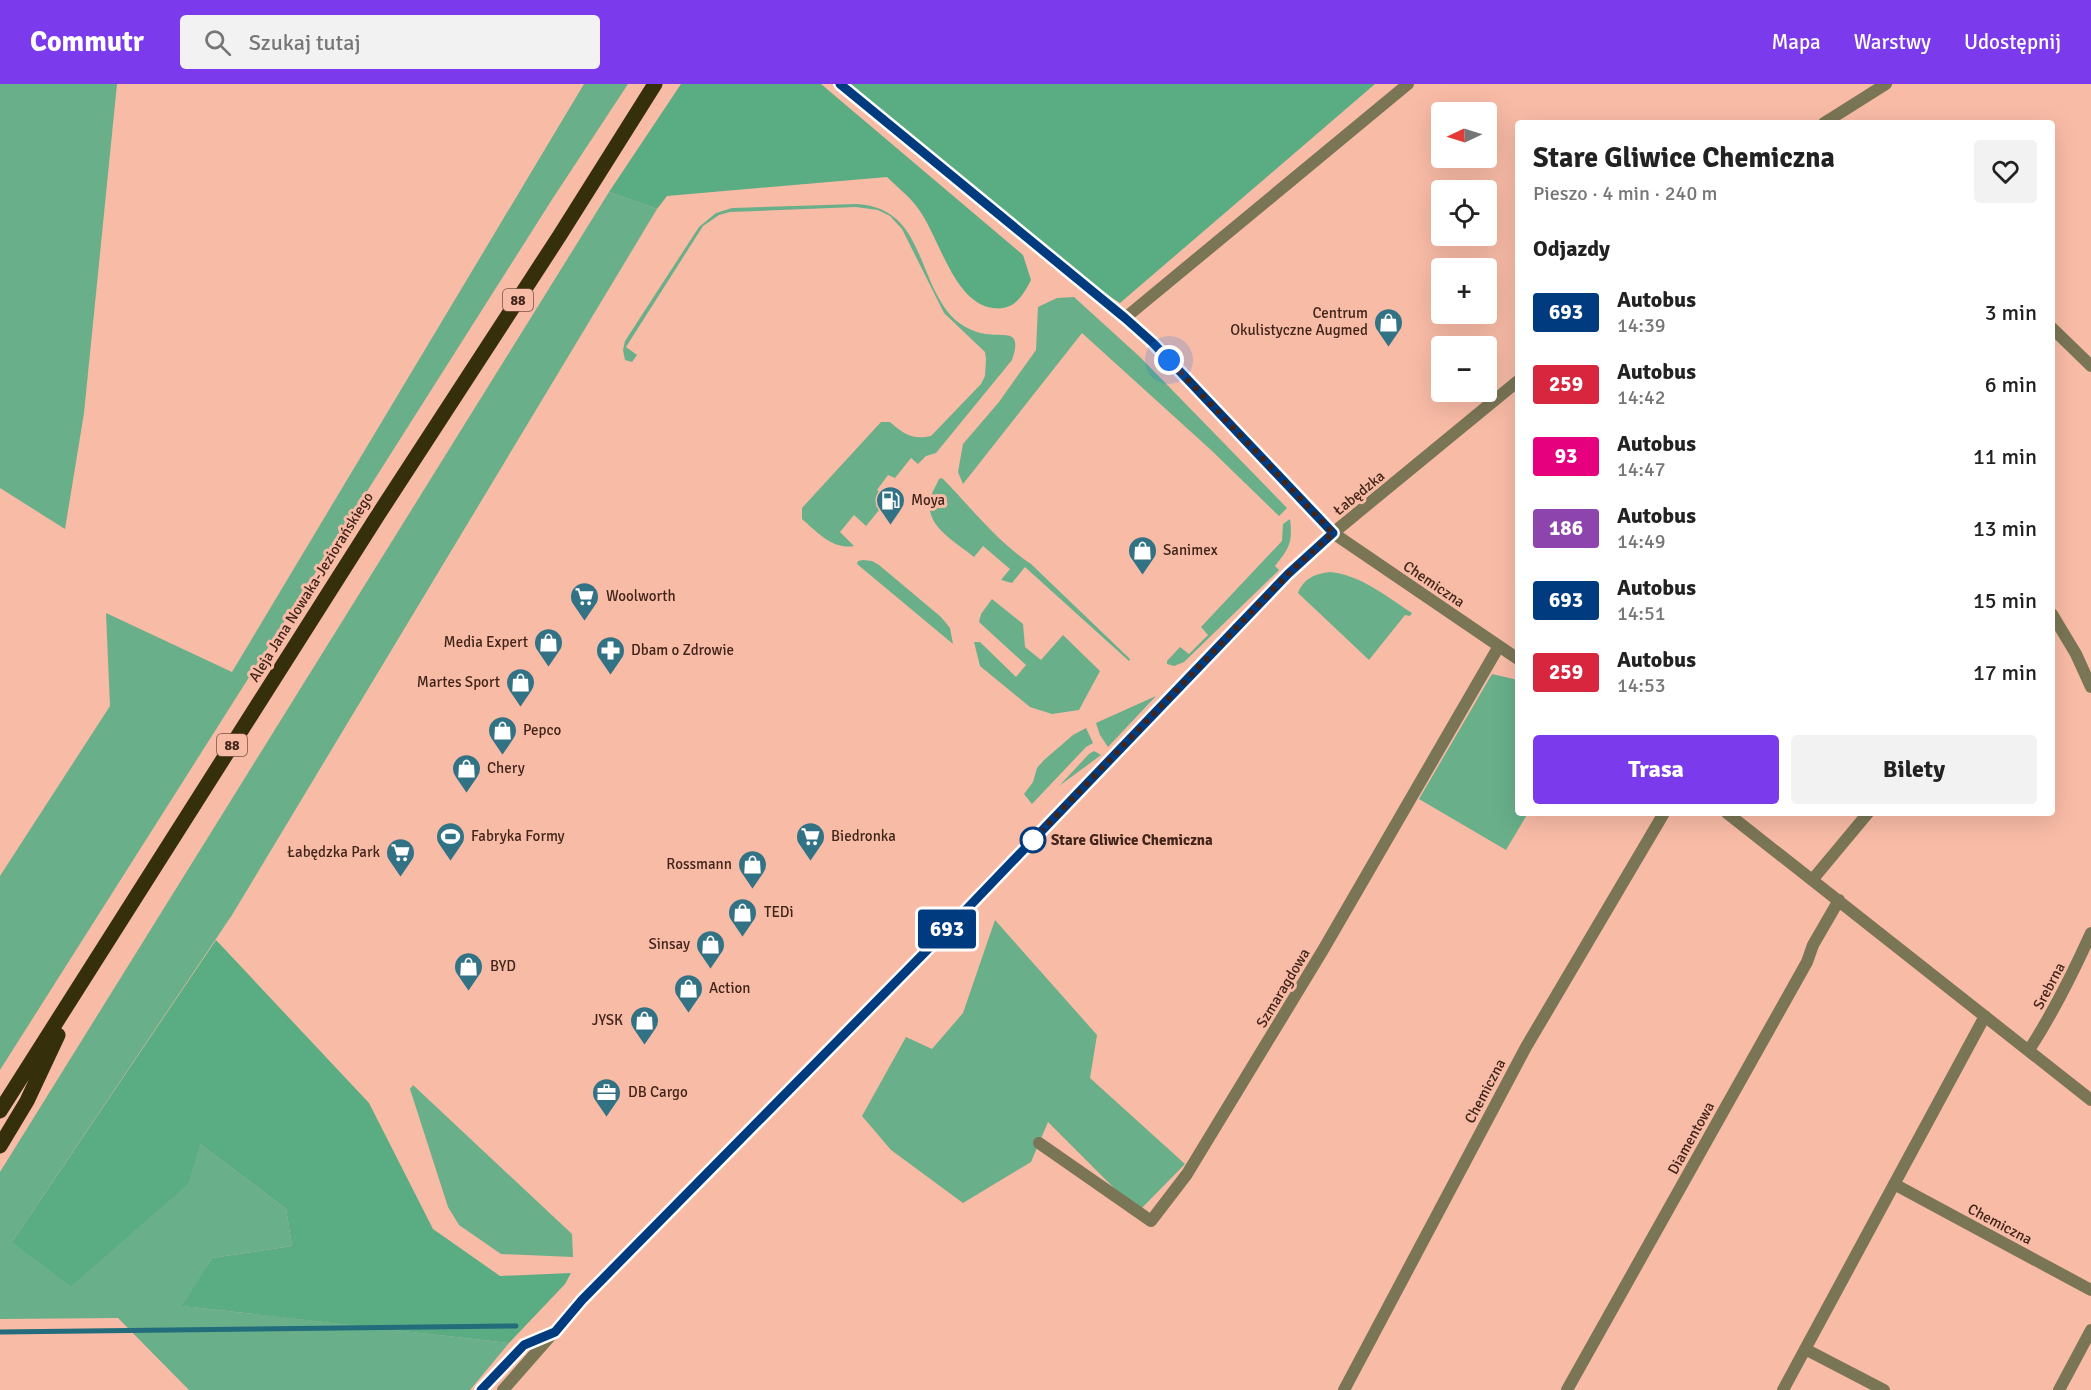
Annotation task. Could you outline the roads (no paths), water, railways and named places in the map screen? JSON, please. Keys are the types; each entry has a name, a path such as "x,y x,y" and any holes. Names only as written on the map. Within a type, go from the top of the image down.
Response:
{"main road":[{"name":"Aleja Jana Nowaka-Jeziorańskiego","path":"0,1111 365,535 655,84"},
{"path":"0,1146 27,1101 86,975"}],"street":[{"name":"Chemiczna","path":"840,84 1153,343 1333,533 1515,657"},
{"path":"1125,318 1407,84"},
{"path":"1829,120 1886,84"},
{"path":"2055,331 2091,366"},
{"name":"Łabędzka","path":"503,1390 582,1300 938,939 1281,582 1333,533 1515,383"},
{"path":"2055,619 2076,654 2091,687"},
{"name":"Szmaragdowa","path":"1039,1143 1151,1221 1187,1174 1323,950 1499,646"},
{"name":"Chemiczna","path":"1344,1390 1526,1047 1662,816"},
{"path":"1731,816 2091,1100"},
{"path":"1813,879 1866,816"},
{"name":"Diamentowa","path":"1567,1390 1807,962 1813,945 1839,900"},
{"name":"Srebrna","path":"2029,1050 2076,967 2091,933"},
{"path":"1783,1390 1985,1016"},
{"name":"Chemiczna","path":"1894,1184 2091,1290"},
{"path":"2059,1390 2091,1330"},
{"path":"1805,1349 1884,1390"}],"waterway":[{"path":"0,1332 516,1326"}],"place":[{"name":"Centrum Okulistyczne Augmed","path":"1389,348"},
{"name":"Moya","path":"890,526"},
{"name":"Sanimex","path":"1142,576"},
{"name":"Woolworth","path":"585,622"},
{"name":"Media Expert","path":"549,668"},
{"name":"Dbam o Zdrowie","path":"610,676"},
{"name":"Martes Sport","path":"521,708"},
{"name":"Pepco","path":"502,756"},
{"name":"Chery","path":"466,794"},
{"name":"Stare Gliwice Chemiczna","path":"1033,840"},
{"name":"Fabryka Formy","path":"450,862"},
{"name":"Biedronka","path":"810,862"},
{"name":"Łabędzka Park","path":"401,878"},
{"name":"Rossmann","path":"753,890"},
{"name":"TEDi","path":"743,938"},
{"name":"Sinsay","path":"711,970"},
{"name":"BYD","path":"469,992"},
{"name":"Action","path":"688,1014"},
{"name":"JYSK","path":"644,1046"},
{"name":"DB Cargo","path":"607,1118"}]}
